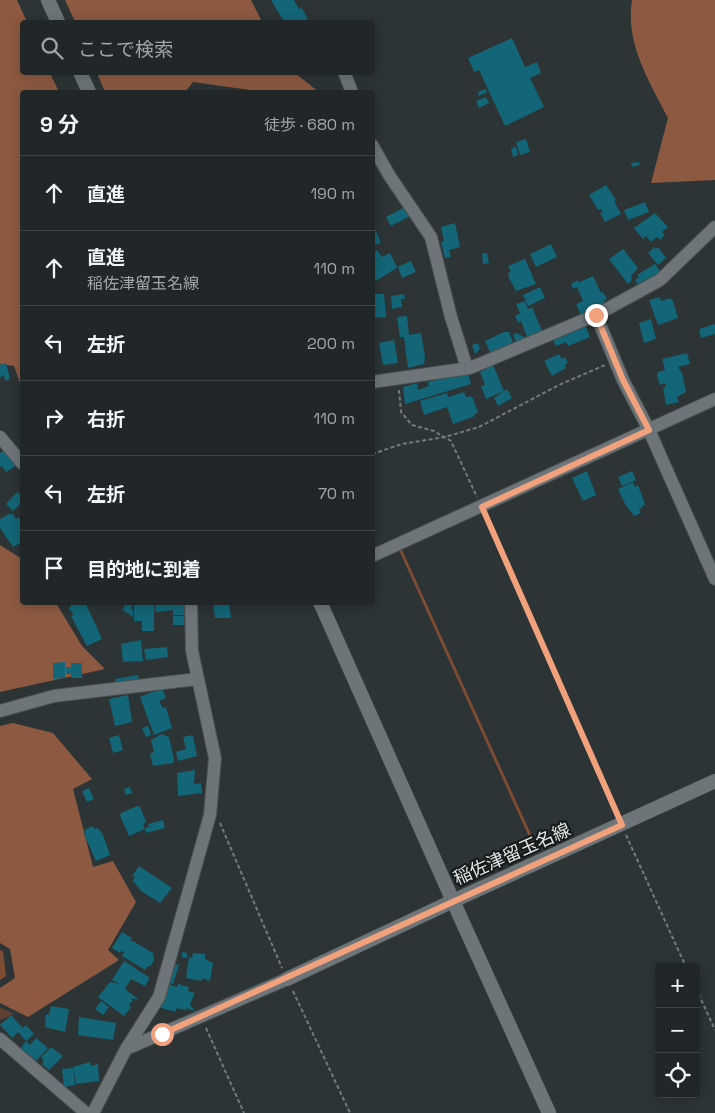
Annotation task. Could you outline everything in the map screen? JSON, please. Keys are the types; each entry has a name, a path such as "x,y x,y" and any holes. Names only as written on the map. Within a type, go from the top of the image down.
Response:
{"street":[{"path":"48,0 57,20"},
{"path":"81,75 88,90"},
{"path":"345,75 351,90"},
{"path":"375,150 431,236 451,317 467,368"},
{"path":"375,382 467,368 596,315 660,280 715,228"},
{"path":"596,315 715,579"},
{"path":"375,555 715,399"},
{"path":"0,437 20,461"},
{"path":"0,1039 83,1112 160,997 210,815 215,758 196,679 192,651 191,605"},
{"path":"126,1049 287,979 453,901 321,605"},
{"path":"0,711 54,696 196,679"},
{"name":"稲佐津留玉名線","path":"549,1113 453,901 715,781"}],"path":[{"path":"375,453 402,444 445,437 493,421 559,385 615,360"},
{"path":"396,379 401,412 412,425 434,431 451,441 684,963"},
{"path":"210,815 219,823 287,979 350,1113"},
{"path":"700,997 715,1030"},
{"path":"201,1017 244,1113"}],"shaded area":[{"path":"0,0 17,0 26,20 20,20 20,75 51,75 58,90 20,90 20,383 14,366 0,364"},
{"path":"65,0 251,0 261,20 74,20"},
{"path":"632,0 715,0 715,180 651,183 668,118 646,76 635,46 631,16"},
{"path":"98,75 298,75 316,90 250,90 193,82 187,90 104,90"},
{"path":"0,545 20,558 20,605 57,605 82,646 105,669 0,692"},
{"path":"13,723 53,733 92,779 73,789 93,867 113,861 136,902 108,950 119,960 28,1017 0,1003 0,988 15,978 10,949 0,943 0,726"},
{"path":"0,950 3,951 6,976 0,980"},
{"path":"0,1007 14,1014 0,1020"}],"building":[{"path":"271,0 294,0 299,9 302,8 308,20 283,20"},
{"path":"512,38 525,67 537,62 541,73 530,78 544,107 505,126 479,70 474,72 468,58"},
{"path":"486,89 487,92 479,96 478,92"},
{"path":"486,97 489,103 479,108 476,101"},
{"path":"526,139 530,152 520,155 516,142"},
{"path":"516,147 518,155 513,157 511,148"},
{"path":"639,162 640,165 632,167 631,163"},
{"path":"606,185 616,200 614,201 621,214 605,222 600,213 603,212 601,209 598,210 589,195"},
{"path":"645,202 649,212 628,220 624,210"},
{"path":"405,207 410,216 391,226 386,217"},
{"path":"655,213 668,227 662,232 665,235 660,240 657,237 651,242 646,236 643,239 634,228"},
{"path":"455,223 460,247 449,250 451,257 445,258 441,242 444,241 441,227"},
{"path":"375,228 381,243 375,245"},
{"path":"551,244 557,257 536,267 530,254"},
{"path":"654,247 656,249 658,247 666,258 658,265 648,253"},
{"path":"623,249 638,268 631,276 632,280 628,284 609,259"},
{"path":"377,250 382,257 390,253 397,267 411,261 416,272 402,278 398,267 376,281 375,251"},
{"path":"482,253 487,253 489,263 483,264"},
{"path":"525,259 536,284 516,291 509,278 508,273 511,272 508,266"},
{"path":"655,264 662,274 640,289 635,280 639,277 637,275"},
{"path":"593,276 601,293 603,292 607,299 604,300 605,304 581,315 576,304 583,301 577,287 573,289 571,284 578,280 580,285 580,282"},
{"path":"540,287 545,298 528,306 523,295"},
{"path":"375,294 384,294 386,317 375,318"},
{"path":"404,294 405,299 401,299 402,307 392,309 391,296"},
{"path":"660,297 661,301 670,298 673,301 678,318 658,325 649,300"},
{"path":"525,301 528,309 532,307 542,331 527,337 521,321 518,323 515,316 520,313 516,304"},
{"path":"407,316 409,335 421,333 425,357 424,364 408,368 404,337 400,337 397,317"},
{"path":"651,319 656,339 644,343 639,323"},
{"path":"715,324 715,334 701,338 699,329"},
{"path":"585,325 590,337 568,346 566,342 556,346 553,339"},
{"path":"504,332 509,332 513,342 491,354 485,341"},
{"path":"517,333 526,338 516,343 513,334"},
{"path":"394,340 398,363 383,365 379,343"},
{"path":"478,343 480,349 475,354 472,345"},
{"path":"687,353 690,364 678,367 682,373 686,392 677,397 679,402 666,405 663,387 666,387 665,383 660,385 657,375 658,372 665,370 662,359"},
{"path":"559,354 562,359 565,357 568,363 565,364 566,368 552,376 544,361"},
{"path":"6,363 10,379 5,381 4,375 0,378 0,365"},
{"path":"493,365 504,391 486,399 481,386 485,385 480,372"},
{"path":"468,373 471,384 405,404 403,387 417,383 418,390 429,386 428,382"},
{"path":"507,389 512,398 498,406 494,398"},
{"path":"464,392 466,397 470,396 473,398 478,413 474,414 475,416 453,424 447,407 424,415 420,401 447,393 448,397"},
{"path":"6,449 17,465 6,472 2,466 0,467 0,453"},
{"path":"587,471 596,495 583,501 572,478"},
{"path":"632,471 636,480 622,486 618,477"},
{"path":"633,482 635,487 638,485 645,504 639,510 641,513 634,516 625,504 618,489"},
{"path":"17,492 20,494 20,505 13,511 6,504"},
{"path":"9,514 13,514 16,519 19,517 20,543 13,547 0,528 0,519"},
{"path":"71,605 86,605 102,639 87,646 71,616 74,615 69,609"},
{"path":"125,605 132,605 133,617 123,610"},
{"path":"134,605 154,605 154,631 142,631 142,621 134,621"},
{"path":"156,605 184,605 184,615 173,615 173,610 155,612"},
{"path":"213,605 229,605 231,618 215,618"},
{"path":"173,616 184,616 184,625 173,625"},
{"path":"141,640 143,661 123,662 121,644"},
{"path":"167,647 168,657 146,660 144,649"},
{"path":"65,662 65,678 53,679 53,663"},
{"path":"71,663 82,663 82,678 71,678 71,674 66,674 66,667 71,667"},
{"path":"138,675 139,683 116,689 115,679"},
{"path":"162,688 166,698 159,701 163,708 166,707 172,728 154,735 140,697"},
{"path":"128,695 132,722 115,726 109,699"},
{"path":"148,726 151,735 146,737 142,728"},
{"path":"162,734 169,737 174,760 173,763 153,766 150,754 154,752 151,740"},
{"path":"119,735 123,750 113,753 109,738"},
{"path":"193,735 197,756 178,761 176,752 186,749 183,737"},
{"path":"195,770 194,784 201,783 202,793 178,796 177,773"},
{"path":"130,787 132,793 126,795 124,789"},
{"path":"89,788 94,799 87,802 82,791"},
{"path":"137,806 140,807 146,821 143,825 145,829 129,836 120,816 121,813"},
{"path":"163,820 165,828 146,833 145,828 149,827 148,824"},
{"path":"93,826 95,829 98,828 103,835 110,855 96,861 84,834 86,833 84,830"},
{"path":"139,866 172,888 160,903 141,891 133,881 135,877 132,876"},
{"path":"122,932 132,938 130,941 153,953 154,960 150,967 148,966 145,970 122,956 124,952 121,951 120,953 112,948"},
{"path":"182,952 187,953 187,958 182,957"},
{"path":"193,953 205,954 205,959 213,963 210,981 202,978 202,981 186,978 189,957 192,958"},
{"path":"124,961 150,978 145,986 131,979 125,989 139,1000 130,998 133,1000 129,1005 131,1007 124,1016 98,997 110,982 120,984 112,980"},
{"path":"170,963 179,965 173,984 165,981"},
{"path":"166,983 177,987 178,984 189,987 188,991 195,993 190,1004 195,1012 187,1008 185,1010 177,1008 175,1012 158,1007"},
{"path":"101,1001 109,1007 103,1015 95,1009"},
{"path":"51,1006 69,1009 65,1032 45,1027 46,1014 49,1015"},
{"path":"11,1015 23,1028 26,1025 34,1034 26,1041 18,1032 12,1038 0,1025"},
{"path":"79,1017 116,1023 113,1040 78,1035"},
{"path":"36,1038 48,1048 36,1061 21,1048 26,1041 30,1045"},
{"path":"51,1047 63,1056 49,1070 42,1064 44,1061 41,1057"},
{"path":"90,1062 91,1066 98,1064 99,1081 76,1084 73,1067"},
{"path":"73,1068 75,1085 64,1087 62,1069"}],"waterway":[{"path":"401,551 537,851"}],"route":[{"path":"162,1034 287,979 453,901 622,825 482,507 649,430 623,380 596,315"}]}
